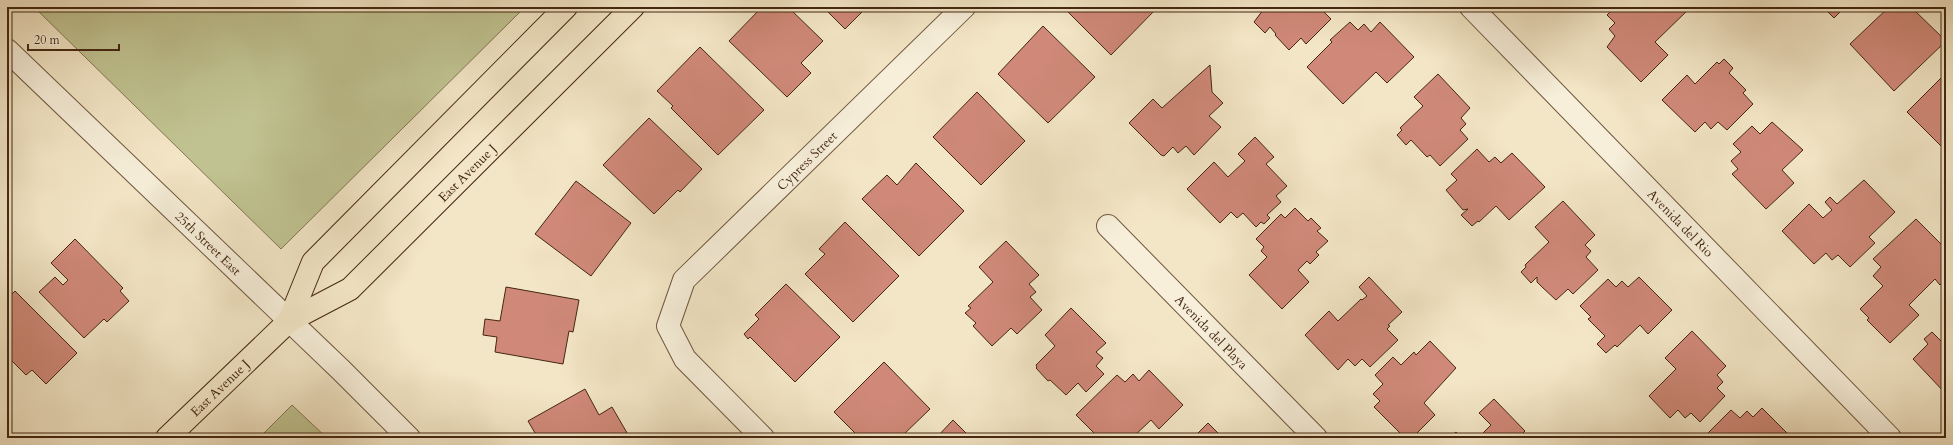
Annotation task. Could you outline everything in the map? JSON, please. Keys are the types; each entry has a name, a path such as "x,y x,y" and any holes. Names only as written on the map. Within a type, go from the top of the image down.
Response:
{"main road":[{"name":"East Avenue J","path":"289,321 313,262 566,7"},
{"name":"East Avenue J","path":"167,438 289,321 350,289 633,7"}],"street":[{"name":"Cypress Street","path":"763,438 685,359 668,326 684,280 964,7"},
{"name":"Avenida del Rio","path":"1471,7 1890,438"},
{"name":"25th Street East","path":"7,50 289,321 408,438"},
{"name":"Avenida del Playa","path":"1108,226 1316,438"}],"green space":[{"path":"34,7 525,7 281,249"},
{"path":"292,405 327,438 259,438"}],"building":[{"path":"762,7 788,7 823,41 801,63 811,73 787,97 729,41"},
{"path":"823,7 867,7 845,29"},
{"path":"1063,7 1158,7 1111,55"},
{"path":"1261,7 1319,7 1331,19 1306,44 1301,38 1289,50 1275,35 1276,34 1270,27 1265,33 1254,22 1263,10"},
{"path":"1615,7 1691,7 1655,42 1668,55 1641,82 1607,47 1615,36 1609,29 1615,23 1607,15"},
{"path":"1823,7 1845,7 1834,18"},
{"path":"1889,7 1911,7 1946,41 1894,91 1850,44"},
{"path":"1350,22 1358,30 1364,24 1371,32 1380,22 1414,57 1387,83 1376,72 1343,104 1307,67 1332,42 1330,40"},
{"path":"1043,26 1095,77 1048,123 998,74"},
{"path":"700,47 764,110 718,155 671,108 673,106 657,91"},
{"path":"1724,59 1733,68 1729,73 1746,90 1743,93 1753,104 1727,130 1718,122 1711,129 1705,122 1695,132 1662,100 1687,75 1695,84 1717,62 1719,64"},
{"path":"1210,65 1212,92 1223,103 1209,116 1221,127 1194,155 1186,146 1178,153 1173,147 1164,156 1161,155 1129,123 1153,99 1162,108"},
{"path":"1946,73 1946,151 1907,112"},
{"path":"1438,74 1470,108 1461,118 1466,124 1460,130 1468,139 1440,166 1430,155 1427,157 1411,140 1406,145 1397,135 1402,130 1400,128 1423,106 1414,97"},
{"path":"977,92 1025,141 981,185 933,137"},
{"path":"649,118 702,169 680,192 678,190 654,214 603,165"},
{"path":"1772,122 1803,150 1782,170 1794,183 1766,209 1732,174 1738,169 1731,161 1741,152 1733,144 1752,126 1760,134"},
{"path":"1255,137 1274,157 1266,164 1287,186 1276,196 1281,202 1267,215 1270,218 1264,224 1261,222 1256,227 1243,213 1237,218 1231,212 1220,223 1187,189 1214,162 1228,177 1245,161 1238,154"},
{"path":"1477,149 1489,162 1495,157 1501,163 1512,153 1545,187 1509,220 1496,206 1479,222 1478,221 1472,226 1461,215 1468,209 1463,210 1446,190 1457,180 1451,174"},
{"path":"916,163 964,211 919,256 862,199 887,175 897,185"},
{"path":"1864,180 1895,212 1869,237 1875,243 1850,267 1838,255 1832,260 1826,253 1814,264 1782,231 1809,204 1823,218 1832,210 1825,202 1830,197 1837,204"},
{"path":"576,181 631,223 591,276 535,234"},
{"path":"1563,201 1595,235 1585,245 1591,251 1586,257 1598,270 1573,294 1568,289 1556,300 1537,282 1537,277 1531,283 1521,272 1526,267 1525,265 1549,242 1535,227"},
{"path":"1295,208 1308,221 1311,218 1321,228 1317,231 1328,241 1316,252 1319,255 1310,264 1307,261 1298,270 1309,282 1282,309 1249,275 1267,257 1261,251 1264,247 1256,239 1281,214 1285,218"},
{"path":"1916,219 1946,249 1946,268 1943,272 1946,275 1946,279 1940,285 1935,279 1909,305 1919,315 1890,343 1867,320 1869,318 1860,309 1883,286 1873,276 1881,267 1873,259"},
{"path":"845,222 899,276 853,322 805,274 825,254 819,249"},
{"path":"75,239 123,288 120,291 129,301 107,322 104,319 84,338 39,292 55,277 63,285 68,280 51,263"},
{"path":"1006,241 1039,275 1029,284 1036,292 1030,297 1042,310 1017,334 1011,328 992,346 973,326 976,323 965,313 971,308 968,306 993,282 979,267"},
{"path":"1369,277 1402,312 1388,325 1390,326 1387,329 1398,340 1370,367 1362,359 1355,366 1348,359 1338,370 1305,335 1329,311 1338,321 1361,299 1362,300 1367,296 1359,287"},
{"path":"1639,277 1672,310 1648,334 1640,325 1617,347 1615,345 1606,353 1597,344 1605,336 1588,319 1591,317 1580,306 1608,279 1616,287 1622,281 1628,287"},
{"path":"786,284 840,337 795,382 750,337 748,339 744,334 759,319 755,315"},
{"path":"506,287 579,300 573,332 569,331 563,364 495,352 497,337 483,335 485,319 500,321"},
{"path":"15,291 77,353 46,384 32,370 26,375 7,356 7,333 9,331 7,328 7,299"},
{"path":"1071,308 1106,343 1096,352 1103,358 1096,366 1104,374 1086,392 1078,383 1066,395 1050,380 1048,381 1036,368 1036,365 1055,346 1045,335"},
{"path":"1692,331 1726,366 1717,375 1723,382 1717,388 1725,396 1700,422 1691,413 1685,418 1678,410 1670,418 1649,396 1676,369 1665,358"},
{"path":"1932,332 1945,345 1946,344 1945,393 1913,359 1928,344 1924,339"},
{"path":"1430,341 1456,368 1424,403 1435,415 1412,438 1405,438 1374,407 1380,401 1373,394 1383,384 1375,375 1393,357 1401,365 1414,352 1416,355"},
{"path":"884,362 930,409 900,438 860,438 834,412"},
{"path":"1149,370 1183,405 1159,429 1151,420 1132,438 1099,438 1076,415 1117,375 1125,382 1133,374 1139,381"},
{"path":"585,389 599,415 612,407 630,438 538,438 528,421"},
{"path":"1494,399 1525,431 1518,438 1478,438 1491,425 1479,413"},
{"path":"1762,408 1792,438 1704,437 1731,410 1740,418 1747,411 1753,417"},
{"path":"953,420 971,438 936,438"},
{"path":"1208,423 1223,438 1193,438"},
{"path":"1456,432 1461,438 1449,438"}]}
